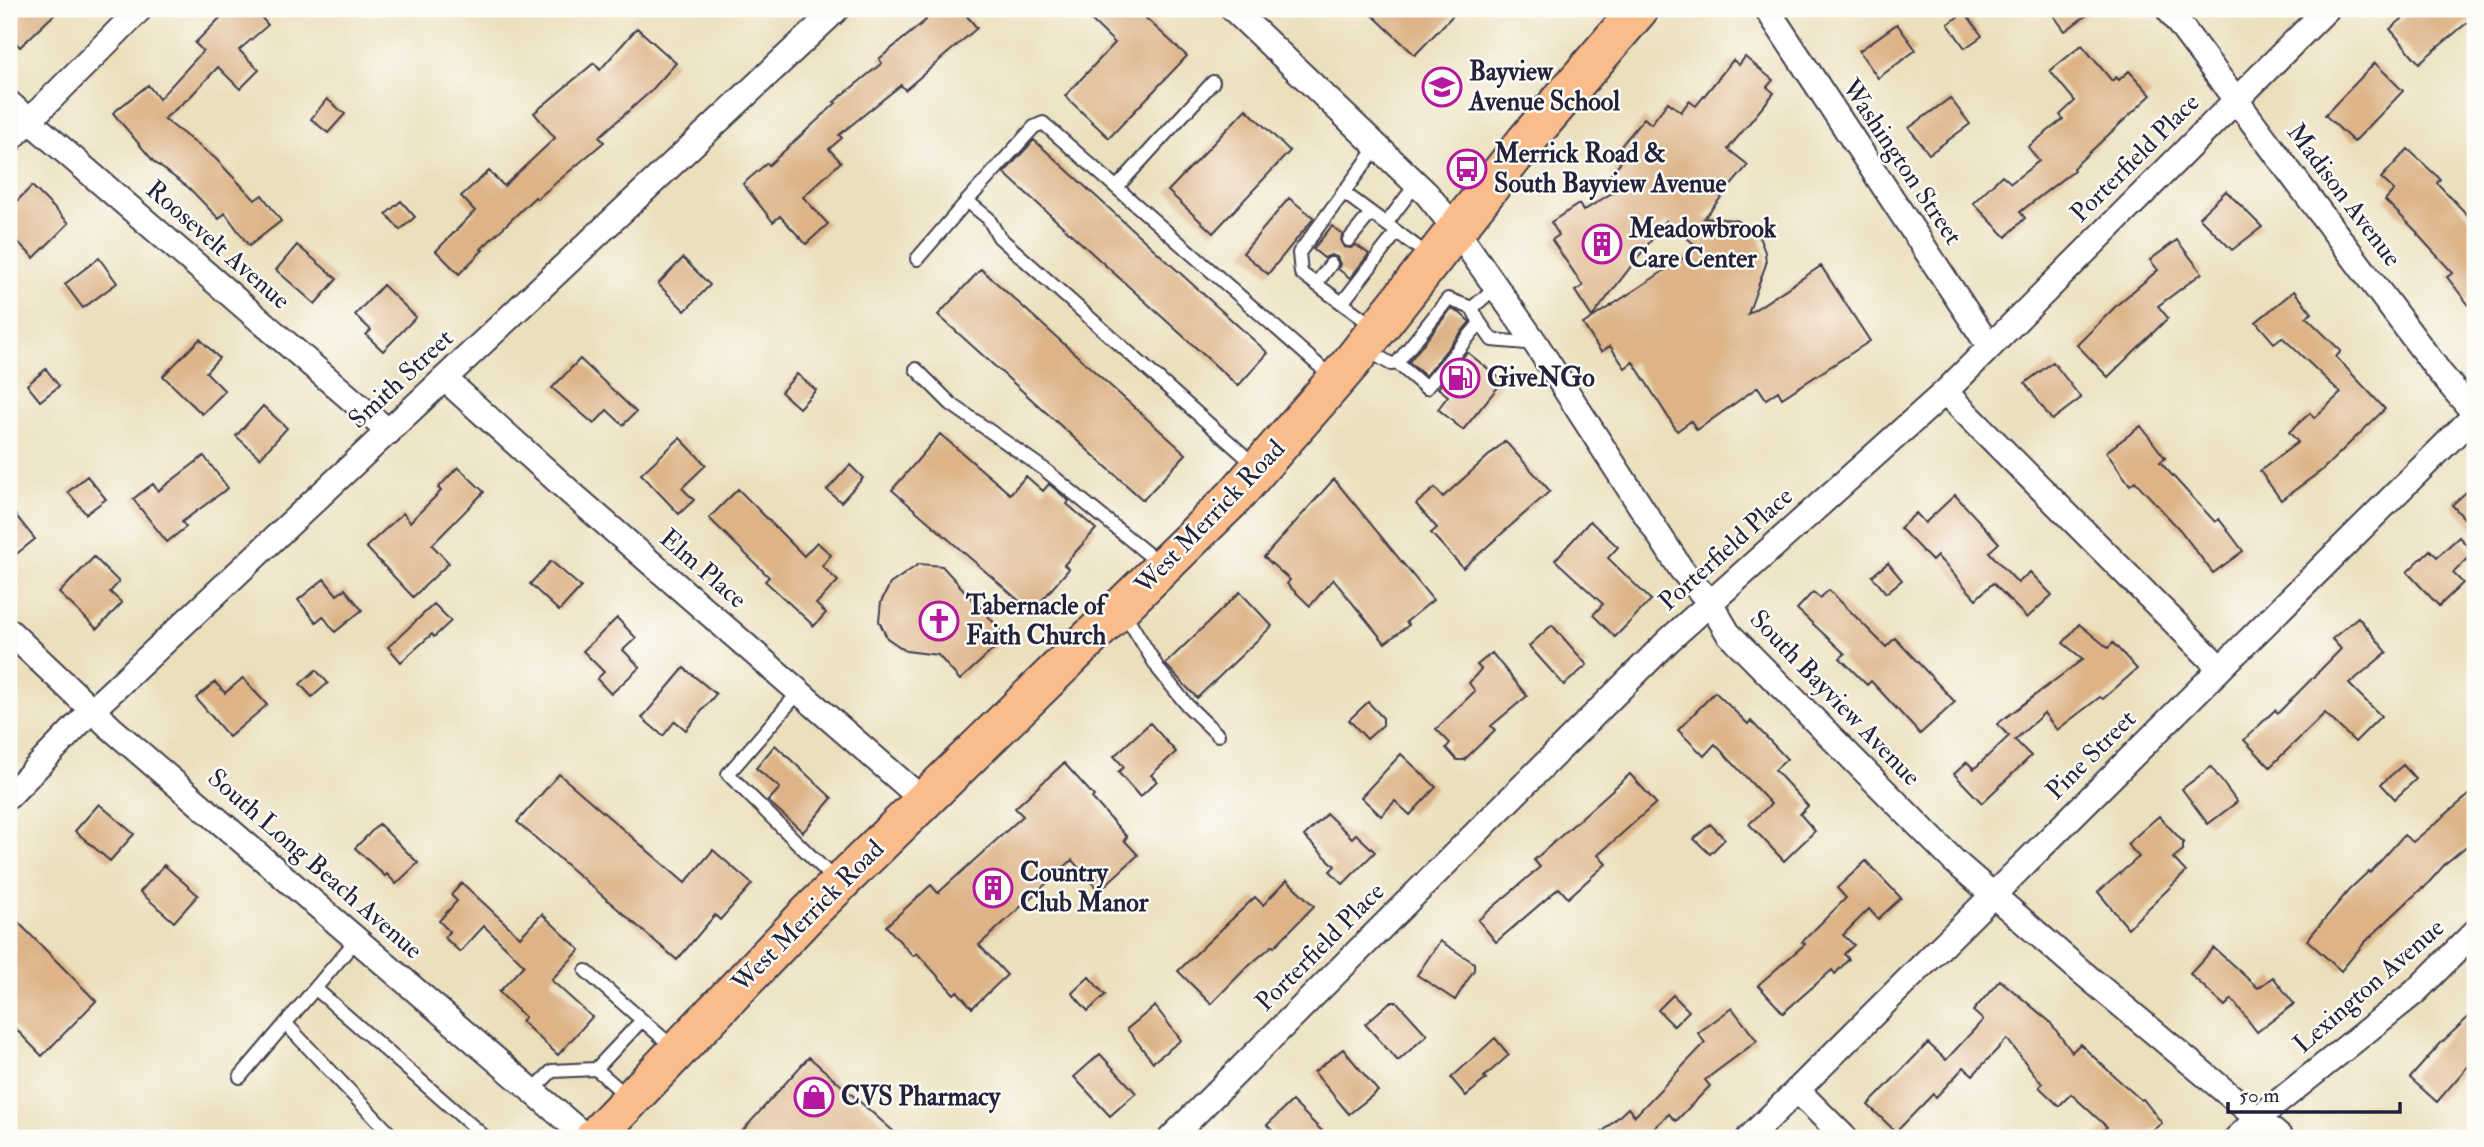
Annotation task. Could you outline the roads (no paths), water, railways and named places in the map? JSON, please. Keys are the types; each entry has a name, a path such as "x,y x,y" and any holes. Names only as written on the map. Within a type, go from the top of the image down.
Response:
{"main road":[{"name":"West Merrick Road","path":"594,1138 839,883 1121,608 1259,469 1370,338 1436,274 1552,110 1639,9"}],"street":[{"path":"9,141 141,9"},
{"name":"Smith Street","path":"9,796 92,710 837,9"},
{"name":"South Bayview Avenue","path":"1233,9 1427,194 1436,274 1496,287 1536,344 1681,569 1711,604 1728,633 1954,861 2077,968 2281,1138"},
{"name":"Washington Street","path":"1767,9 1989,346"},
{"name":"Madison Avenue","path":"2168,9 2440,373 2475,414"},
{"name":"Porterfield Place","path":"1171,1138 1669,640 1945,392 2327,9"},
{"name":"Roosevelt Avenue","path":"9,103 389,432"},
{"name":"Elm Place","path":"445,379 923,801"},
{"path":"1945,392 2220,668"},
{"name":"Pine Street","path":"1749,1138 2475,414"},
{"name":"South Long Beach Avenue","path":"9,631 92,710 587,1138"},
{"name":"Lexington Avenue","path":"2237,1138 2415,992 2475,932"},
{"path":"1797,1090 1845,1138"}],"lane":[{"path":"1117,187 1213,82"},
{"path":"917,259 1034,127 1044,123 1336,380"},
{"path":"1377,147 1298,253 1301,273 1342,303 1391,364 1397,363 1437,318 1436,274"},
{"path":"1342,303 1392,228 1416,184"},
{"path":"1343,192 1392,228 1472,308 1492,340 1536,344"},
{"path":"967,201 988,219 999,237 1259,469"},
{"path":"1349,240 1371,214"},
{"path":"1316,284 1331,264"},
{"path":"1472,308 1496,287"},
{"path":"1397,363 1426,388 1443,363 1480,323"},
{"path":"916,369 951,404 1044,469 1163,566"},
{"path":"1121,608 1159,670 1187,705 1219,735"},
{"path":"799,692 728,774 839,883"},
{"path":"240,1077 357,939"},
{"path":"586,971 677,1051"},
{"path":"316,989 486,1138"},
{"path":"596,1069 642,1020"},
{"path":"286,1024 394,1138"},
{"path":"532,1091 552,1071 596,1069 631,1099"}],"place":[{"name":"Bayview Avenue School","path":"1442,87"},
{"name":"Merrick Road & South Bayview Avenue","path":"1467,169"},
{"name":"Meadowbrook Care Center","path":"1602,244"},
{"name":"GiveNGo","path":"1460,378"},
{"name":"Tabernacle of Faith Church","path":"939,621"},
{"name":"Country Club Manor","path":"993,888"},
{"name":"CVS Pharmacy","path":"814,1097"}]}
